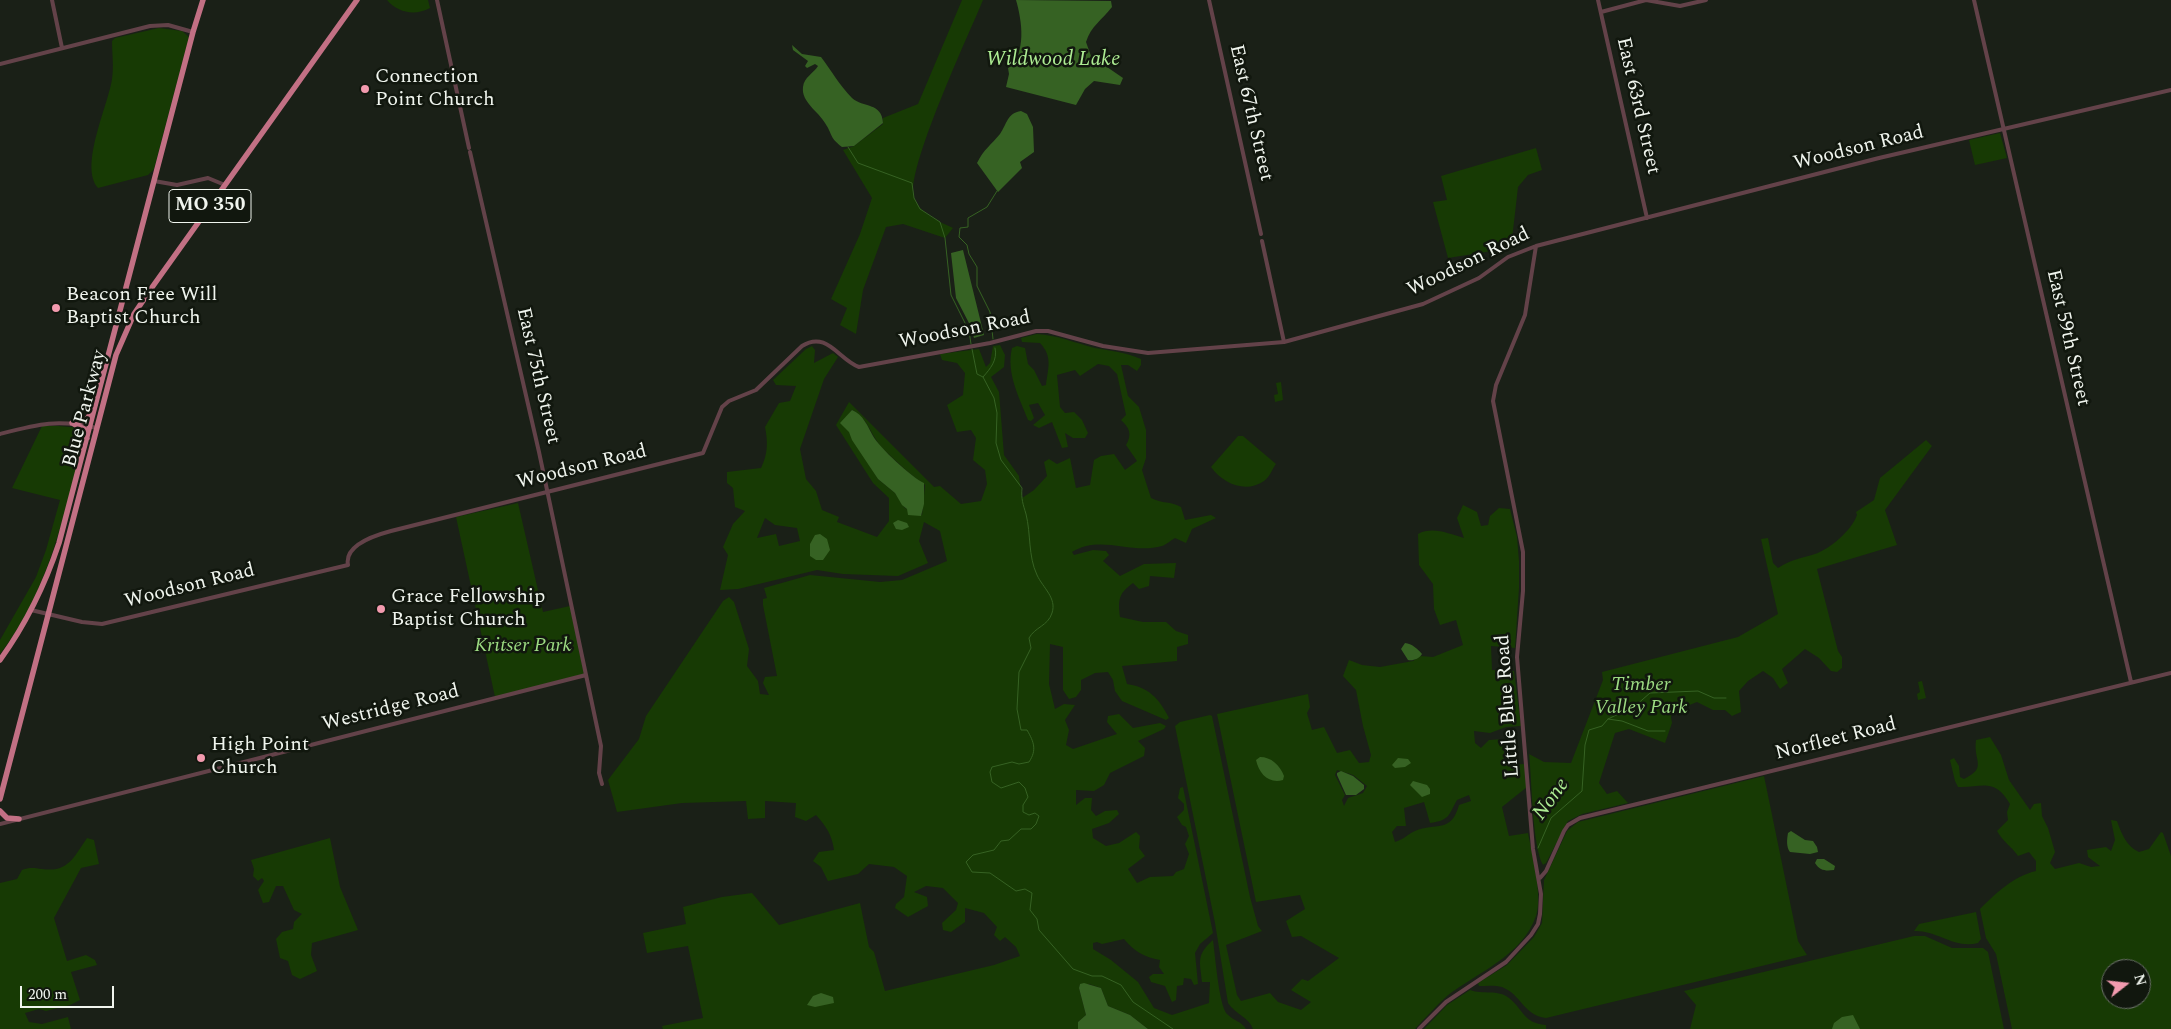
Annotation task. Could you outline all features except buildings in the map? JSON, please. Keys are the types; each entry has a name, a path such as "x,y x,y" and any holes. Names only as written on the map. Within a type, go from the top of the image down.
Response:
{"highway":[{"name":"Blue Parkway","path":"0,660 31,610 59,543 87,440 94,428 99,393 203,0"},
{"name":"Blue Parkway","path":"0,799 94,428 116,355 130,322 357,0"},
{"path":"72,423 87,420 99,393"},
{"path":"72,423 84,429 87,440"},
{"path":"0,811 7,818 18,819"}],"street":[{"path":"52,0 62,48"},
{"name":"East 75th Street","path":"437,0 548,491 601,746 599,773 602,784"},
{"name":"East 67th Street","path":"1209,0 1261,234"},
{"name":"East 63rd Street","path":"1598,0 1647,218"},
{"path":"1601,12 1646,0 1680,6 1706,0"},
{"name":"East 59th Street","path":"1974,0 2131,682"},
{"path":"0,64 150,26 168,25 193,32"},
{"name":"Woodson Road","path":"31,610 82,622 102,624 348,565 347,559 350,552 374,536 703,453 722,407 729,401 756,390 802,346 813,341 828,344 848,361 860,367 990,344 1036,331 1048,331 1103,346 1148,353 1284,342 1423,304 1480,278 1508,257 1536,246 1880,158 2171,90"},
{"path":"154,181 177,185 208,178 225,185"},
{"path":"1262,241 1284,342"},
{"name":"Little Blue Road","path":"1419,1029 1446,1002 1506,962 1531,935 1538,924 1540,914 1540,878 1533,849 1517,657 1523,591 1522,552 1493,401 1496,385 1526,315 1536,246"},
{"path":"0,434 42,424 72,423 94,428"},
{"name":"Norfleet Road","path":"1540,878 1546,871 1568,825 1580,818 2171,673"},
{"name":"Westridge Road","path":"0,824 586,675"}],"green space":[{"path":"387,0 428,0 430,8 418,12 407,12 396,8"},
{"path":"962,0 983,0 928,133 914,184 914,198 920,208 925,213 953,228 945,238 903,224 886,227 863,290 856,334 840,325 847,308 831,299 860,234 872,198 843,150 854,146 883,124 883,118 918,104"},
{"path":"159,28 182,31 189,37 154,169 148,175 98,188 93,178 93,151 112,79 112,41 115,38"},
{"path":"2000,133 2007,158 1975,165 1969,140"},
{"path":"1536,148 1542,170 1528,175 1518,187 1511,248 1448,258 1433,202 1447,200 1441,176"},
{"path":"1037,334 1052,336 1095,348 1124,353 1141,359 1141,365 1137,371 1128,365 1121,365 1128,396 1139,407 1146,430 1146,458 1142,470 1151,498 1181,507 1185,520 1211,515 1216,518 1192,529 1186,543 1175,538 1164,545 1150,548 1094,545 1072,552 1074,555 1093,550 1106,551 1109,555 1103,561 1120,576 1144,564 1176,563 1174,578 1150,576 1149,586 1139,589 1133,583 1122,594 1119,606 1120,617 1143,622 1166,622 1176,631 1188,635 1188,644 1177,647 1177,661 1122,666 1127,684 1147,691 1157,699 1169,718 1166,720 1122,701 1115,691 1113,680 1108,672 1095,673 1081,680 1081,690 1076,697 1069,699 1063,690 1063,647 1050,644 1049,684 1055,709 1064,704 1075,705 1065,720 1069,730 1066,745 1073,749 1117,734 1107,722 1108,716 1119,714 1133,728 1160,723 1166,726 1164,729 1138,741 1145,748 1144,756 1110,773 1104,785 1094,791 1076,790 1076,805 1085,798 1092,798 1091,810 1096,816 1105,811 1117,810 1119,814 1109,823 1092,829 1093,838 1106,846 1119,843 1136,832 1140,836 1139,848 1145,856 1128,869 1137,883 1150,877 1173,876 1176,872 1184,869 1189,854 1185,844 1189,836 1186,827 1182,825 1177,817 1184,810 1184,804 1178,798 1180,788 1183,787 1213,933 1200,944 1195,953 1198,984 1194,985 1191,979 1184,978 1183,985 1177,986 1176,1000 1172,1002 1165,986 1151,982 1149,977 1153,974 1164,974 1159,967 1160,960 1140,953 1124,939 1102,944 1093,943 1093,949 1111,960 1138,982 1154,1008 1172,1015 1209,1003 1210,982 1202,982 1200,959 1204,950 1213,940 1224,1009 1227,1014 1246,1029 1148,1029 1130,1015 1108,1006 1101,988 1089,984 1080,984 1079,988 1086,1015 1078,1022 1078,1029 663,1029 662,1026 703,1018 688,946 647,953 643,933 686,924 683,907 722,897 752,893 779,925 860,903 869,947 874,952 885,991 994,965 1020,956 1016,947 1005,937 1000,941 994,935 997,927 984,913 965,908 965,922 951,932 943,930 942,923 956,910 958,903 943,888 926,886 914,892 927,897 928,906 908,917 895,908 896,904 904,897 907,876 894,867 869,864 858,874 828,881 821,867 813,861 819,852 834,850 830,835 816,815 806,821 795,817 796,803 765,801 765,818 748,819 746,801 682,803 617,812 608,780 639,739 646,716 723,601 729,597 734,602 749,649 747,666 758,681 760,694 769,695 763,683 765,677 777,676 763,605 763,599 767,598 764,588 810,575 880,582 902,580 947,561 940,531 924,522 919,541 928,563 898,576 843,574 817,570 738,589 720,590 728,555 723,547 733,524 745,511 735,507 733,488 727,483 727,472 761,468 767,448 765,427 779,403 790,401 796,386 776,385 773,380 806,349 812,346 815,350 814,363 833,353 838,357 824,379 800,449 806,479 816,491 822,510 839,517 837,522 877,537 889,521 889,498 873,483 836,425 849,402 934,487 940,486 961,504 981,501 987,484 985,470 973,460 976,438 971,430 957,432 947,405 963,395 965,373 957,363 942,360 940,354 979,349 986,367 990,363 993,346 1000,345 1005,355 1004,367 991,377 999,392 1004,455 1019,476 1022,498 1034,490 1047,476 1044,462 1049,459 1057,464 1070,458 1076,488 1090,485 1094,460 1101,456 1114,454 1125,470 1137,461 1126,445 1129,432 1121,420 1126,415 1117,374 1109,366 1098,364 1080,376 1075,370 1057,375 1060,407 1065,413 1074,412 1082,420 1088,433 1085,438 1073,438 1065,433 1068,447 1062,448 1052,422 1039,428 1033,425 1045,415 1038,403 1029,405 1034,418 1031,421 1028,420 1012,376 1012,348 1017,346 1025,348 1028,364 1034,370 1042,386 1046,385 1049,363 1047,353 1040,343 1022,342 1021,338","holes":["852,410 866,422 883,449 925,485 922,515 905,508 895,493 878,479 843,421","765,518 775,525 797,528 800,541 779,546 776,534 757,538"]},
{"path":"1281,382 1283,400 1275,402 1274,395 1278,394 1276,383"},
{"path":"42,426 79,428 84,435 83,442 61,525 42,579 31,605 17,630 0,654 0,640 36,577 46,550 60,500 12,488"},
{"path":"1238,436 1243,436 1276,464 1266,479 1257,485 1242,487 1235,485 1221,478 1211,467"},
{"name":"Timber Valley Park","path":"1926,440 1932,446 1885,510 1897,545 1817,569 1838,651 1842,657 1842,668 1837,672 1831,671 1819,658 1805,649 1782,669 1788,683 1780,689 1773,678 1763,671 1748,681 1739,691 1741,712 1732,716 1725,710 1713,710 1697,702 1672,712 1672,723 1665,743 1629,729 1615,733 1599,783 1607,794 1617,791 1628,803 1582,814 1568,821 1546,863 1543,865 1539,856 1535,828 1529,754 1544,762 1571,763 1603,680 1602,672 1738,637 1778,614 1761,539 1768,538 1773,563 1778,568 1792,561 1821,552 1840,538 1850,527 1857,515 1856,512 1874,500 1880,478"},
{"name":"Kritser Park","path":"518,503 543,612 570,606 584,674 495,697 456,517"},
{"path":"1463,505 1477,512 1481,526 1488,525 1490,516 1499,508 1510,509 1517,537 1519,588 1515,648 1491,646 1492,670 1514,671 1521,726 1506,727 1490,733 1474,731 1475,743 1481,748 1489,740 1504,739 1504,765 1525,764 1527,787 1502,807 1509,836 1528,833 1538,886 1536,916 1521,942 1510,953 1447,996 1415,1029 1253,1029 1248,1021 1228,1003 1215,923 1175,726 1180,722 1212,716 1250,897 1258,926 1262,931 1226,945 1237,995 1241,1001 1270,993 1278,1002 1301,1010 1311,1002 1291,990 1302,979 1308,981 1339,958 1301,936 1292,937 1286,921 1305,909 1300,895 1256,902 1217,714 1308,694 1310,707 1307,713 1312,730 1324,727 1337,753 1350,750 1359,763 1369,762 1371,755 1356,690 1343,676 1349,660 1362,665 1380,667 1413,661 1420,656 1433,657 1463,645 1456,620 1440,625 1434,609 1433,584 1419,565 1418,534 1435,531 1464,538 1457,518","holes":["1337,770 1353,775 1367,786 1363,793 1348,798 1344,806 1342,800 1345,795 1335,775","1469,795 1471,801 1459,805 1456,814 1447,824 1423,828 1395,842 1392,832 1397,826 1406,826 1404,808 1424,802 1430,823 1437,822 1445,819 1450,814 1457,800"]},
{"path":"1922,681 1926,698 1918,700 1917,694 1920,692 1918,682"},
{"path":"1990,737 2001,755 2009,780 2030,810 2034,804 2041,803 2042,816 2048,828 2055,852 2050,863 2055,869 2079,863 2091,867 2100,866 2088,857 2087,850 2106,847 2111,851 2115,840 2111,820 2117,821 2128,843 2139,852 2149,849 2161,832 2163,833 2171,856 2171,1029 2012,1029 1996,954 1986,938 1980,909 2013,881 2036,871 2036,861 2029,852 2018,856 1997,831 2008,820 2007,812 2010,804 1998,790 1987,786 1958,787 1950,760 1954,758 1959,766 1960,777 1964,779 1976,771 1978,767 1976,740"},
{"path":"1764,776 1798,941 1807,955 1546,1018 1532,1013 1514,995 1502,987 1479,986 1478,983 1507,965 1534,937 1542,923 1544,880 1567,831 1578,822"},
{"path":"87,838 94,840 99,864 81,868 54,918 67,961 86,955 95,960 97,965 71,972 80,1000 70,1005 46,1011 39,1009 25,1013 29,1022 42,1024 68,1017 71,1029 0,1029 0,883 17,879 22,870 25,869 51,870 64,866 74,857"},
{"path":"330,838 340,887 358,930 312,943 311,955 317,971 300,979 292,975 288,961 280,958 276,939 282,932 293,929 294,922 302,914 294,910 283,886 276,886 269,902 263,903 258,890 264,881 262,878 258,881 253,876 254,869 251,860"},
{"path":"1976,912 1981,939 1978,943 1961,944 1930,933 1914,931 1919,924"},
{"path":"1914,936 1925,936 1952,948 1983,948 1988,952 2004,1029 1690,1029 1696,1005 1684,991"},
{"path":"1470,990 1505,995 1528,1019 1538,1024 1546,1025 1546,1029 1424,1029 1447,1005"}],"water":[{"name":"Wildwood Lake","path":"1016,0 1111,1 1112,7 1094,27 1086,42 1091,56 1123,78 1120,85 1094,81 1085,89 1076,105 1006,87 1009,74 1008,68 1014,62 1020,45 1021,27"},
{"path":"792,45 802,54 821,57 852,98 876,108 882,116 883,123 854,146 842,147 838,144 803,92 805,80 818,66 815,64 807,68 805,66 808,61 793,50"},
{"path":"1021,111 1027,114 1033,127 1034,152 1020,162 1022,168 998,192 977,163 1000,134 1010,117 1016,112"},
{"path":"963,250 984,335 974,338 970,325 956,298 951,253"},
{"path":"852,410 862,418 876,441 904,469 924,483 924,504 921,516 908,515 907,509 902,505 895,493 878,479 852,440 849,432 840,423"},
{"path":"898,520 907,523 909,527 902,530 896,529 893,523"},
{"path":"820,534 827,539 830,550 823,560 816,560 810,556 810,544 815,535"},
{"path":"1405,643 1410,644 1422,654 1416,659 1408,660 1401,649"},
{"path":"1260,757 1268,758 1278,765 1284,776 1283,780 1273,781 1262,774 1256,760"},
{"path":"1398,758 1408,759 1411,763 1405,767 1395,768 1392,765"},
{"path":"1341,771 1353,776 1364,785 1364,789 1356,795 1346,795 1337,775"},
{"path":"1413,781 1427,785 1430,789 1430,794 1422,797 1410,785"},
{"path":"1791,831 1805,840 1813,841 1818,852 1810,854 1790,852 1787,840 1788,833"},
{"path":"1817,859 1824,859 1835,866 1834,870 1819,868 1815,863"},
{"path":"1084,983 1101,988 1108,1006 1130,1015 1148,1029 1078,1029 1078,1022 1086,1015 1079,988 1080,984"},
{"path":"821,993 833,997 834,1003 815,1007 807,1005 813,996"},
{"path":"1853,1015 1860,1029 1832,1029 1834,1023 1842,1017"}],"waterway":[{"path":"848,147 858,163 912,183 914,198 920,209 940,222 945,238 951,295 969,331 971,344"},
{"path":"993,339 990,312 977,286 977,267 969,254 967,245 959,237 960,228 968,227 968,218 987,207 997,191"},
{"path":"995,348 994,360 983,377 994,398 997,413 996,443 1001,460 1022,488 1034,568 1051,598 1053,608 1048,621 1029,638 1031,648 1019,672 1017,709 1021,730 1027,730 1033,742 1033,754 1029,762 1019,764 1012,762 992,767 990,772 992,782 1001,788 1019,782 1025,788 1028,797 1023,805 1023,812 1029,815 1035,813 1039,816 1036,824 1031,829 1021,829 1009,840 1001,841 994,850 973,855 966,862 972,872 990,873 1016,891 1025,889 1032,893 1030,910 1037,919 1039,930 1073,969 1092,976 1102,976 1121,985 1133,1002 1173,1029"},
{"path":"972,349 977,374 983,377"},
{"name":"None","path":"1538,848 1551,818 1582,791 1585,745 1589,730 1602,726 1608,719 1635,706 1650,693 1698,691 1714,698 1726,698"},
{"name":"None","path":"1608,719 1622,721 1648,731 1665,731"}],"place":[{"name":"Connection Point Church","path":"365,89"},
{"name":"Beacon Free Will Baptist Church","path":"56,308"},
{"name":"Grace Fellowship Baptist Church","path":"381,609"},
{"name":"High Point Church","path":"201,758"}]}
